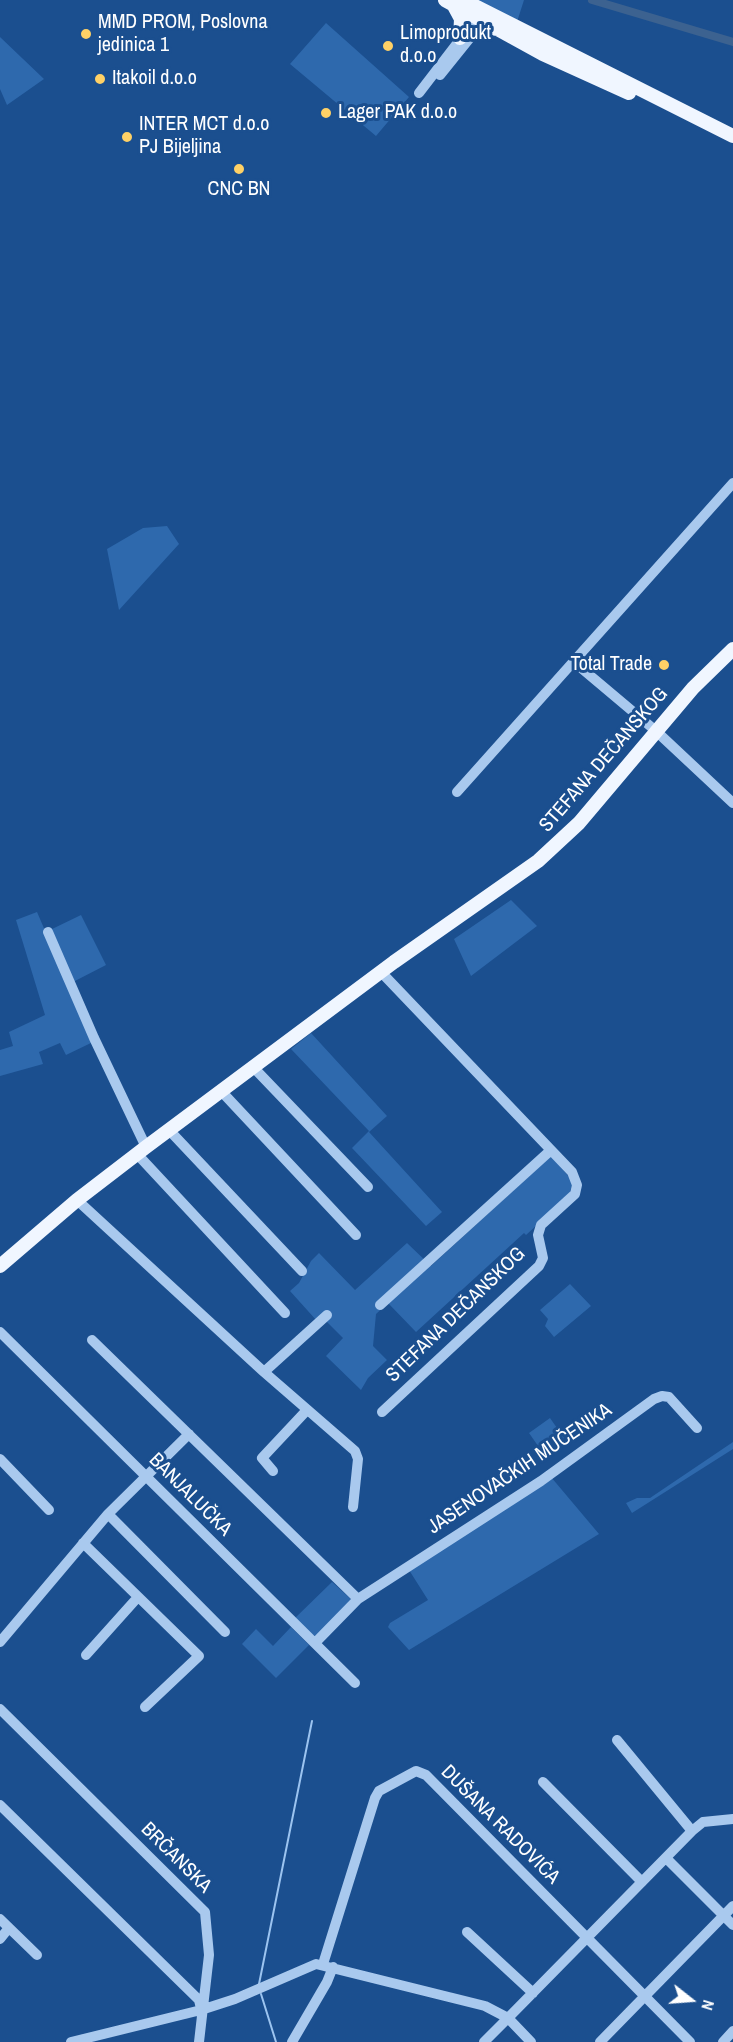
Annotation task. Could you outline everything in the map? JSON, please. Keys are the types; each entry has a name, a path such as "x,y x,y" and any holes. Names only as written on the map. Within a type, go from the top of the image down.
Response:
{"main road":[{"path":"453,1 497,23 543,54 633,95 652,97 733,136"},
{"path":"453,1 461,19 460,38"},
{"path":"475,34 497,23"},
{"name":"STEFANA DEČANSKOG","path":"0,1265 77,1200 142,1150 381,972 515,880 558,845 693,688 733,649"}],"street":[{"path":"478,14 475,34 442,73 419,93 478,14"},
{"path":"457,792 733,483"},
{"path":"574,662 656,731 733,803"},
{"path":"48,932 142,1150 285,1313"},
{"path":"380,1305 551,1150 381,972"},
{"path":"254,1068 368,1187"},
{"path":"222,1092 356,1235"},
{"path":"169,1130 302,1271"},
{"name":"STEFANA DEČANSKOG","path":"382,1412 539,1266 543,1258 538,1235 541,1225 575,1194 577,1185 572,1172 551,1150"},
{"path":"77,1200 306,1410 355,1451 358,1458 353,1507"},
{"path":"264,1372 327,1315"},
{"name":"BANJALUČKA","path":"0,1332 355,1683"},
{"path":"92,1340 358,1599"},
{"name":"JASENOVAČKIH MUČENIKA","path":"315,1643 358,1599 541,1481 654,1400 662,1396 669,1397 697,1428"},
{"path":"273,1471 262,1458 306,1410"},
{"path":"0,1642 108,1514 189,1434"},
{"path":"0,1460 49,1510"},
{"path":"108,1514 225,1632"},
{"path":"83,1543 199,1656 145,1707"},
{"path":"86,1655 138,1597"},
{"name":"BRČANSKA","path":"0,1709 205,1912 209,1955 199,2042"},
{"path":"617,1740 692,1831"},
{"name":"DUŠANA RADOVIĆA","path":"328,1965 375,1798 379,1791 416,1771 426,1775 588,1939"},
{"path":"543,1782 642,1882"},
{"path":"0,1805 199,2000 201,2010"},
{"path":"484,2042 692,1831 703,1822 733,1819"},
{"path":"666,1858 733,1925"},
{"path":"600,2042 733,1906"},
{"path":"0,1919 37,1955"},
{"path":"0,1939 8,1929"},
{"path":"467,1932 533,1993"},
{"path":"588,1939 690,2042"},
{"path":"71,2042 201,2010 235,1999 311,1965 328,1965 485,2006 508,2018 531,2042"},
{"path":"292,2042 327,1982 328,1965"},
{"path":"723,2042 733,2031"}],"shaded area":[{"path":"470,0 524,0 516,25"},
{"path":"326,23 409,97 376,136 290,64"},
{"path":"0,37 44,79 7,105 0,89"},
{"path":"167,526 179,544 119,610 107,549 143,528"},
{"path":"511,900 537,926 471,976 454,939"},
{"path":"37,912 93,1042 66,1055 60,1043 39,1052 43,1064 0,1076 0,1050 13,1046 9,1032 45,1015 16,920"},
{"path":"81,915 106,965 73,982 50,930"},
{"path":"311,1033 387,1116 369,1132 442,1212 426,1226 352,1148 369,1131 291,1049"},
{"path":"551,1156 571,1179 569,1196 526,1235 524,1233 416,1332 388,1303 376,1314 373,1346 387,1360 368,1378 361,1390 326,1356 343,1338 326,1321 317,1321 290,1291 299,1283 311,1261 319,1253 355,1290 407,1243 431,1266"},
{"path":"570,1284 591,1306 554,1337 545,1326 548,1319 540,1310"},
{"path":"550,1418 564,1438 543,1453 529,1433"},
{"path":"733,1442 733,1449 632,1513 626,1503 637,1498 650,1498"},
{"path":"551,1477 599,1534 409,1650 388,1627 390,1623 428,1600 409,1570"},
{"path":"332,1582 352,1600 316,1636 311,1635 293,1620"},
{"path":"291,1627 309,1645 276,1678 242,1644 256,1629 273,1646"}],"waterway":[{"path":"592,0 733,42"},
{"path":"259,1984 312,1721"},
{"path":"261,1994 276,2042"}],"place":[{"name":"MMD PROM, Poslovna jedinica 1","path":"86,34"},
{"name":"Limoprodukt d.o.o","path":"388,46"},
{"name":"Itakoil d.o.o","path":"100,79"},
{"name":"Lager PAK d.o.o","path":"326,113"},
{"name":"INTER MCT d.o.o PJ Bijeljina","path":"127,137"},
{"name":"CNC BN","path":"239,169"},
{"name":"Total Trade","path":"664,665"}]}
